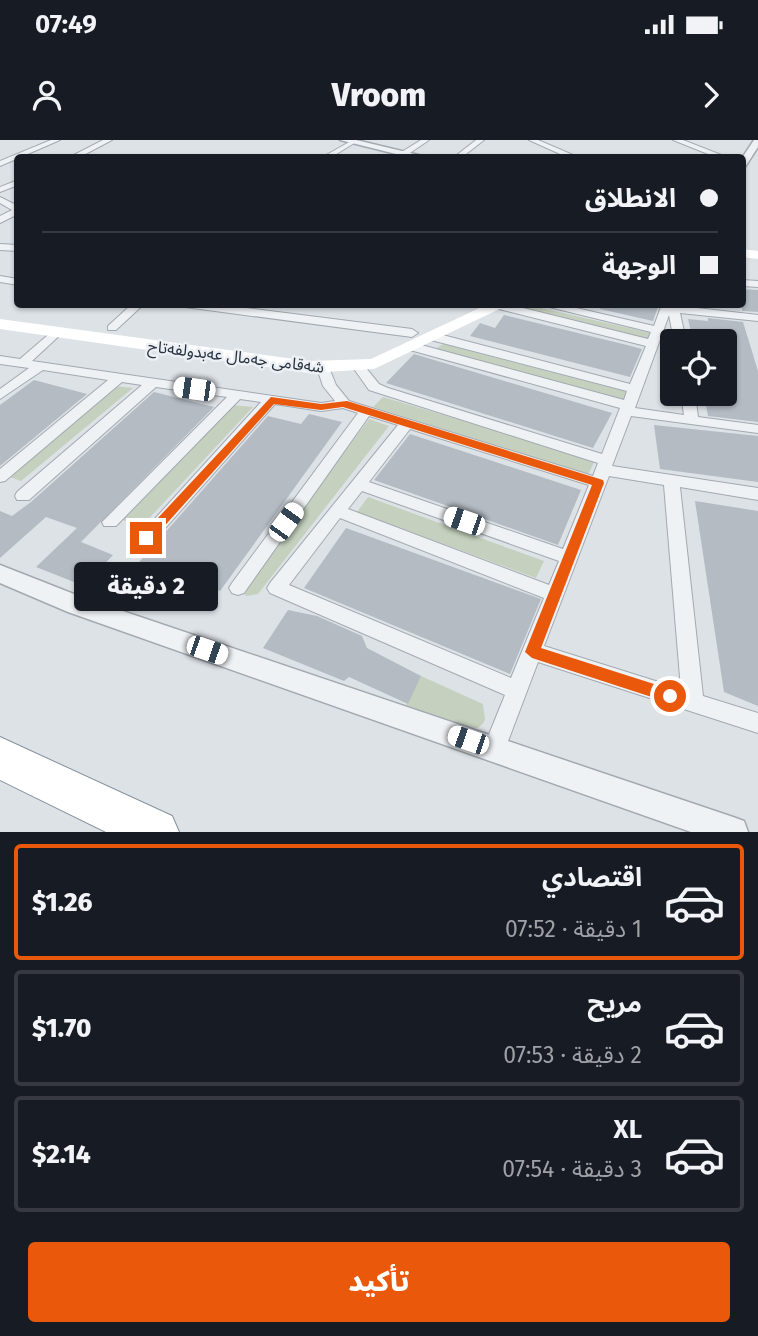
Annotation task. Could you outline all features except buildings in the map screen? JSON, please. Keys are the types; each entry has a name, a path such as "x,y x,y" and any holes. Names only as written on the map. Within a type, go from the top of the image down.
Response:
{"highway":[{"path":"0,758 156,832"}],"main road":[{"name":"شەقامی جەمال عەبدولفەتاح","path":"0,324 323,368 374,364 465,308"},
{"name":"شەقامی جەمال عەبدولفەتاح","path":"0,313 336,358 435,337 494,308"}],"street":[{"path":"28,154 57,140"},
{"path":"79,154 109,140"},
{"path":"404,153 426,140"},
{"path":"462,154 481,140"},
{"path":"532,140 567,154"},
{"path":"676,140 692,142 718,154"},
{"path":"755,150 758,140"},
{"path":"329,154 349,141 368,142 409,154"},
{"path":"0,164 13,161"},
{"path":"113,328 135,308"},
{"path":"223,308 413,340 628,408 758,429"},
{"path":"515,308 656,337"},
{"path":"556,308 656,337"},
{"path":"494,749 635,389 670,308"},
{"path":"670,308 676,329"},
{"path":"677,308 757,320"},
{"path":"8,363 57,332"},
{"path":"435,337 635,389"},
{"path":"8,363 321,407 344,404 407,423 603,471 758,494"},
{"path":"0,395 40,366"},
{"path":"358,366 374,387 383,391 603,471"},
{"path":"323,368 330,386 344,404"},
{"path":"0,477 118,378"},
{"path":"23,496 152,383"},
{"path":"110,522 237,395"},
{"path":"146,538 271,400"},
{"path":"690,406 692,420"},
{"path":"238,588 366,411"},
{"path":"407,423 276,588 517,690"},
{"path":"671,480 693,704"},
{"path":"359,484 569,558"},
{"path":"338,510 555,595"},
{"path":"0,575 76,605 733,832"},
{"path":"532,652 758,723"}],"green space":[{"path":"541,308 655,334 652,342 513,310"},
{"path":"443,344 631,393 627,403 432,351"},
{"path":"113,386 133,388 21,481 4,475"},
{"path":"383,397 595,460 588,475 373,407"},
{"path":"233,405 253,407 142,526 123,520"},
{"path":"369,419 389,426 258,594 246,596 241,589"},
{"path":"368,497 544,561 536,578 357,512"},
{"path":"421,676 483,704 483,724 477,728 463,727 406,705"}],"route":[{"path":"146,538 271,400 321,407 344,404 599,483 532,652 670,696"}]}
